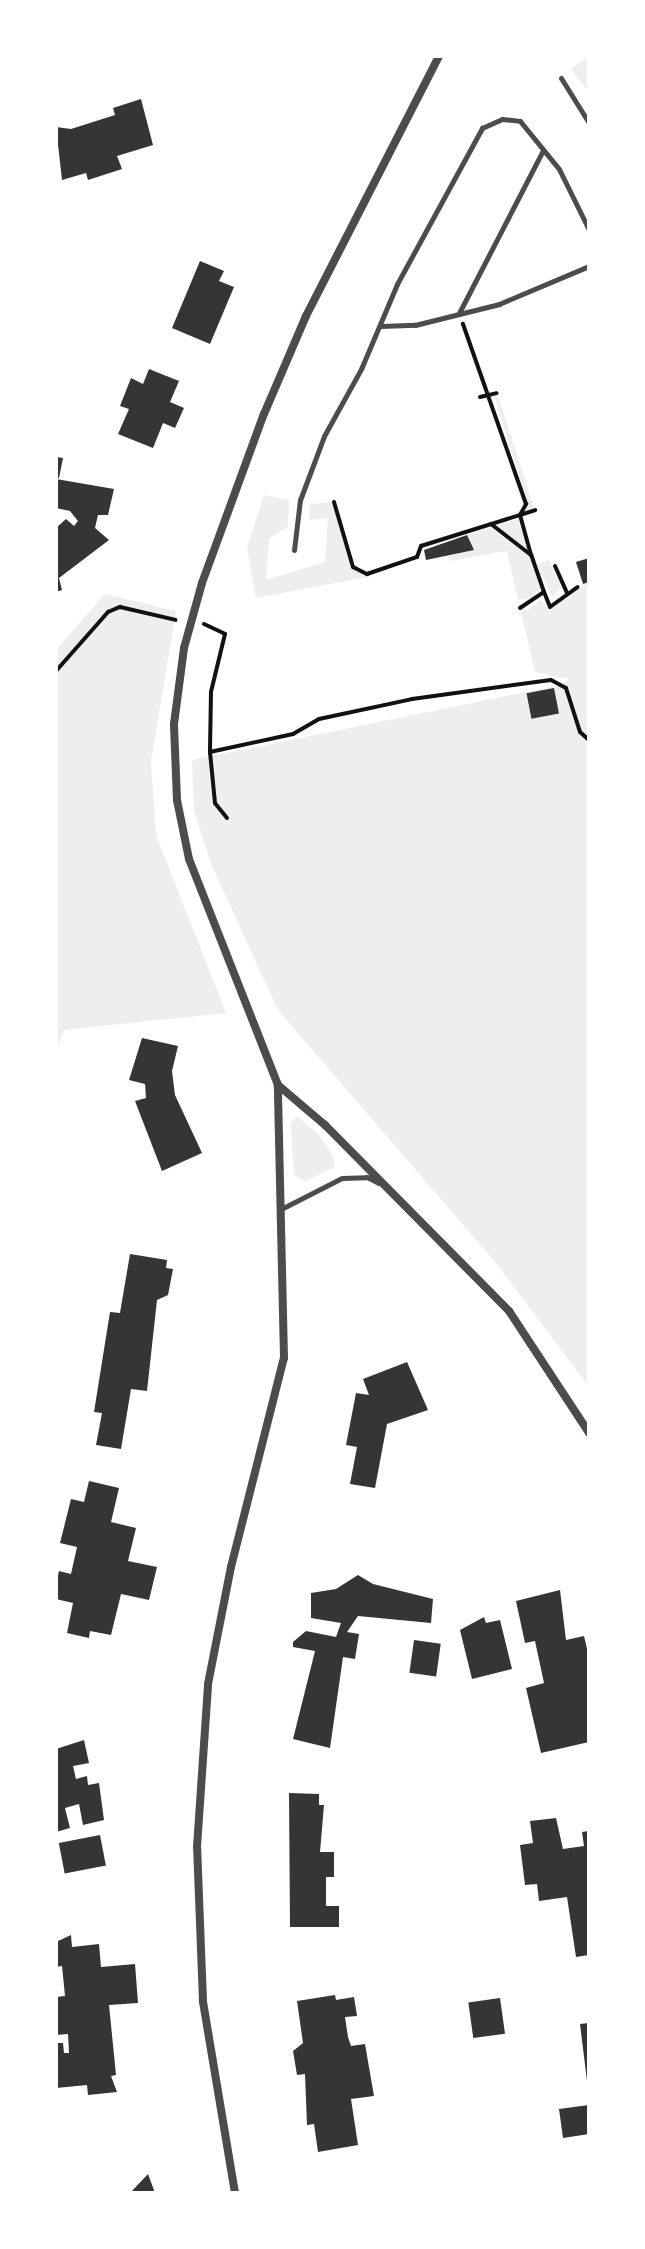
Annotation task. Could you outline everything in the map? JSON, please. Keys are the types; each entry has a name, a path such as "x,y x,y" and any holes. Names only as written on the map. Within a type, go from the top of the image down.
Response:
{"street":[{"path":"235,2193 203,2001 197,1847 208,1684 231,1567 284,1358 278,1085 189,859 180,815 174,724 190,625 242,472 306,316 439,56"},
{"path":"278,1085 387,1187 509,1311 589,1433"}],"lane":[{"path":"561,78 589,123"},
{"path":"294,550 300,500 324,436 381,326 397,284 482,128 502,119 520,121 543,150 589,230"},
{"path":"459,314 543,150"},
{"path":"381,326 415,325 499,304 589,266"},
{"path":"283,1208 342,1178 367,1177 387,1187"}],"path":[{"path":"459,314 526,504 520,515 550,607 578,587"},
{"path":"480,397 497,393"},
{"path":"334,502 353,567 367,574 417,557 421,546 535,510"},
{"path":"491,524 531,555"},
{"path":"555,566 567,593"},
{"path":"520,608 544,592"},
{"path":"56,671 108,612 120,607 190,625 209,624 225,634 211,692 210,752 215,803 227,818"},
{"path":"210,752 396,702 551,680 566,688 580,732 589,740"}],"shaded area":[{"path":"589,56 589,92 571,69"},
{"path":"498,395 534,508 525,511 528,504 494,396"},
{"path":"264,495 289,500 288,527 269,538 266,580 325,562 328,518 309,520 310,504 332,502 351,568 367,577 256,598 247,548"},
{"path":"518,519 528,550 495,526"},
{"path":"491,528 530,557 540,589 531,598 518,600 507,551 450,561 448,556 474,550 467,535"},
{"path":"549,560 561,588 552,597 537,564"},
{"path":"589,582 589,1387 496,1263 278,1010 211,864 194,811 192,760 561,685 569,679 535,672 520,608 528,610 540,600 549,610"},
{"path":"105,594 176,611 151,762 156,835 226,1013 64,1030 56,1051 56,650"},
{"path":"297,1116 319,1135 334,1158 334,1168 304,1181 294,1175 291,1123"}],"building":[{"path":"141,99 153,145 117,156 122,169 88,180 86,173 62,180 56,127 71,129 115,115 113,108"},
{"path":"200,261 224,271 219,281 234,287 210,344 172,328"},
{"path":"149,369 179,381 170,402 184,408 175,428 163,423 153,448 118,434 129,409 120,406 131,378 143,384"},
{"path":"56,457 63,458 59,478 56,478"},
{"path":"56,479 114,489 108,515 98,515 95,528 109,540 59,578 62,590 56,592 56,528 66,519 74,526 78,521 70,511 56,508"},
{"path":"467,535 474,550 426,560 424,550"},
{"path":"589,558 589,582 583,584 576,562"},
{"path":"554,688 559,714 531,719 527,693"},
{"path":"142,1038 178,1046 172,1071 175,1095 202,1153 162,1171 135,1101 146,1098 145,1084 129,1080"},
{"path":"130,1254 167,1260 166,1268 173,1269 168,1295 157,1300 147,1391 131,1389 121,1449 96,1445 102,1413 94,1412 110,1312 120,1313"},
{"path":"407,1362 428,1410 387,1424 375,1488 350,1484 357,1447 346,1445 356,1393 369,1395 363,1379"},
{"path":"89,1481 119,1488 111,1522 136,1528 128,1561 157,1567 149,1600 121,1594 111,1635 90,1631 89,1638 67,1633 73,1603 56,1599 56,1584 59,1571 71,1574 77,1547 60,1543 71,1499 84,1502"},
{"path":"358,1575 373,1584 433,1599 431,1623 358,1616 347,1632 359,1634 355,1659 343,1657 330,1748 293,1739 315,1651 293,1647 293,1642 306,1631 336,1637 341,1623 311,1618 311,1593 336,1589"},
{"path":"560,1590 566,1640 584,1636 589,1657 589,1742 541,1753 526,1688 544,1683 535,1641 525,1643 516,1601"},
{"path":"484,1617 486,1623 500,1620 512,1669 472,1679 460,1630"},
{"path":"414,1640 441,1644 436,1676 409,1673"},
{"path":"84,1740 89,1763 73,1766 76,1779 87,1776 88,1785 99,1783 104,1820 83,1825 79,1804 65,1808 70,1828 56,1832 56,1749"},
{"path":"289,1793 319,1794 319,1805 324,1805 320,1852 334,1852 334,1877 326,1877 326,1906 339,1906 339,1927 290,1927"},
{"path":"556,1818 563,1849 584,1846 582,1832 589,1831 589,1955 576,1957 567,1897 539,1901 537,1884 525,1885 520,1845 533,1843 530,1821"},
{"path":"100,1835 106,1865 65,1873 59,1843"},
{"path":"71,1935 72,1947 99,1944 101,1967 135,1964 138,2003 109,2005 116,2075 111,2076 117,2092 88,2095 87,2085 56,2088 56,2043 63,2043 64,2053 69,2053 68,2034 56,2035 56,1997 65,1996 62,1966 56,1967 56,1942"},
{"path":"335,1995 336,2000 354,1997 357,2016 345,2017 348,2037 351,2046 365,2044 374,2096 351,2099 358,2145 318,2152 314,2124 307,2125 305,2074 297,2075 293,2051 303,2043 297,2001"},
{"path":"500,1998 505,2034 473,2038 468,2002"},
{"path":"589,2023 589,2081 587,2081 580,2024"},
{"path":"589,2105 589,2134 563,2138 559,2109"},
{"path":"148,2174 155,2193 130,2193"}]}
